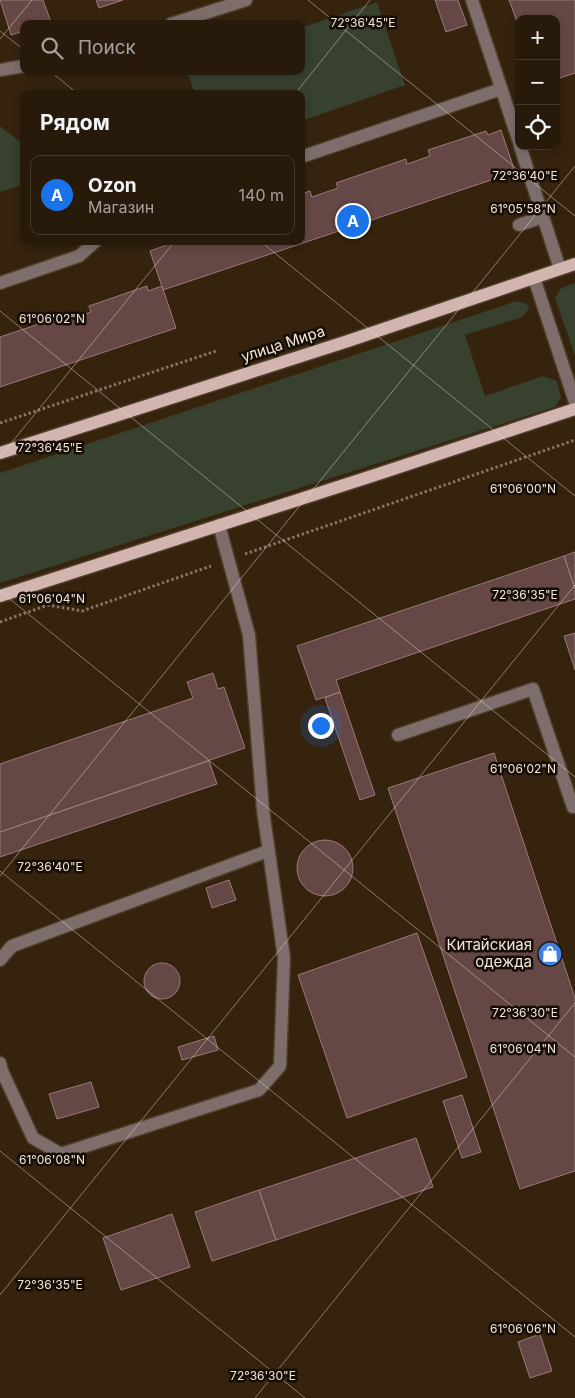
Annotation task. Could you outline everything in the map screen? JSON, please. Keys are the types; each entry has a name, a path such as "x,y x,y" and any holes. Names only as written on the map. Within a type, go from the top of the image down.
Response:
{"main road":[{"name":"улица Мира","path":"0,453 338,344 575,264"},
{"path":"0,596 575,409"}],"lane":[{"path":"184,20 246,0"},
{"path":"472,0 515,130"},
{"path":"0,70 20,67"},
{"path":"305,156 501,89"},
{"path":"521,150 560,269"},
{"path":"519,225 544,217"},
{"path":"0,284 79,256 91,245"},
{"path":"534,278 575,402"},
{"path":"0,1063 2,1072 33,1138 61,1154 259,1090 280,1066 284,958 263,810 249,635 220,525"},
{"path":"398,735 533,690 574,809"},
{"path":"0,960 12,946 268,851"}],"path":[{"path":"0,423 216,351"},
{"path":"0,622 48,605 82,611 575,440"}],"green space":[{"path":"377,2 405,85 305,120 305,90 194,90 188,75 305,75 305,27"},
{"path":"0,126 20,142 20,185 0,192"},
{"path":"575,283 575,355 555,298 561,288"},
{"path":"517,301 527,304 529,309 522,317 465,335 485,396 543,376 557,381 561,397 555,407 0,583 0,473"}],"building":[{"path":"0,0 43,0 50,20 20,20 20,32 11,35"},
{"path":"96,0 123,0 99,8"},
{"path":"435,0 458,0 467,25 446,32"},
{"path":"509,0 575,0 575,73 560,78 560,15 515,16"},
{"path":"501,130 515,172 305,242 305,193 310,191 312,197 338,188 336,183 406,159 407,164 430,156 428,150 486,131 488,135"},
{"path":"297,245 163,290 150,251 164,246"},
{"path":"147,286 148,291 162,286 176,328 0,387 0,337 66,315 68,320 91,312 89,306"},
{"path":"575,552 575,589 564,556"},
{"path":"564,556 575,589 575,599 336,680 340,692 316,700 297,646"},
{"path":"575,633 575,670 564,636"},
{"path":"213,673 218,689 224,687 245,748 0,832 0,764 193,698 187,682"},
{"path":"340,692 375,795 360,800 325,698"},
{"path":"494,753 575,998 575,1171 520,1189 388,788"},
{"path":"209,761 217,784 0,857 0,832"},
{"path":"319,840 331,840 341,844 349,852 353,868 349,884 341,892 331,896 319,896 309,892 301,884 297,874 297,862 301,852 309,844"},
{"path":"229,880 236,900 212,908 206,888"},
{"path":"417,933 467,1077 347,1118 298,975"},
{"path":"162,963 169,964 175,968 179,974 179,988 175,994 169,998 162,999 155,998 149,994 145,988 144,981 145,974 149,968 155,964"},
{"path":"214,1036 218,1050 182,1060 178,1047"},
{"path":"91,1082 99,1107 57,1119 49,1094"},
{"path":"462,1095 481,1152 462,1158 443,1101"},
{"path":"416,1138 433,1187 276,1240 259,1190"},
{"path":"259,1190 276,1240 212,1261 195,1212"},
{"path":"172,1214 190,1267 121,1290 103,1238"},
{"path":"540,1334 552,1371 530,1378 518,1342"}],"place":[{"name":"Ozon","path":"353,221"},
{"name":"Китайскиая одежда","path":"550,954"}]}
